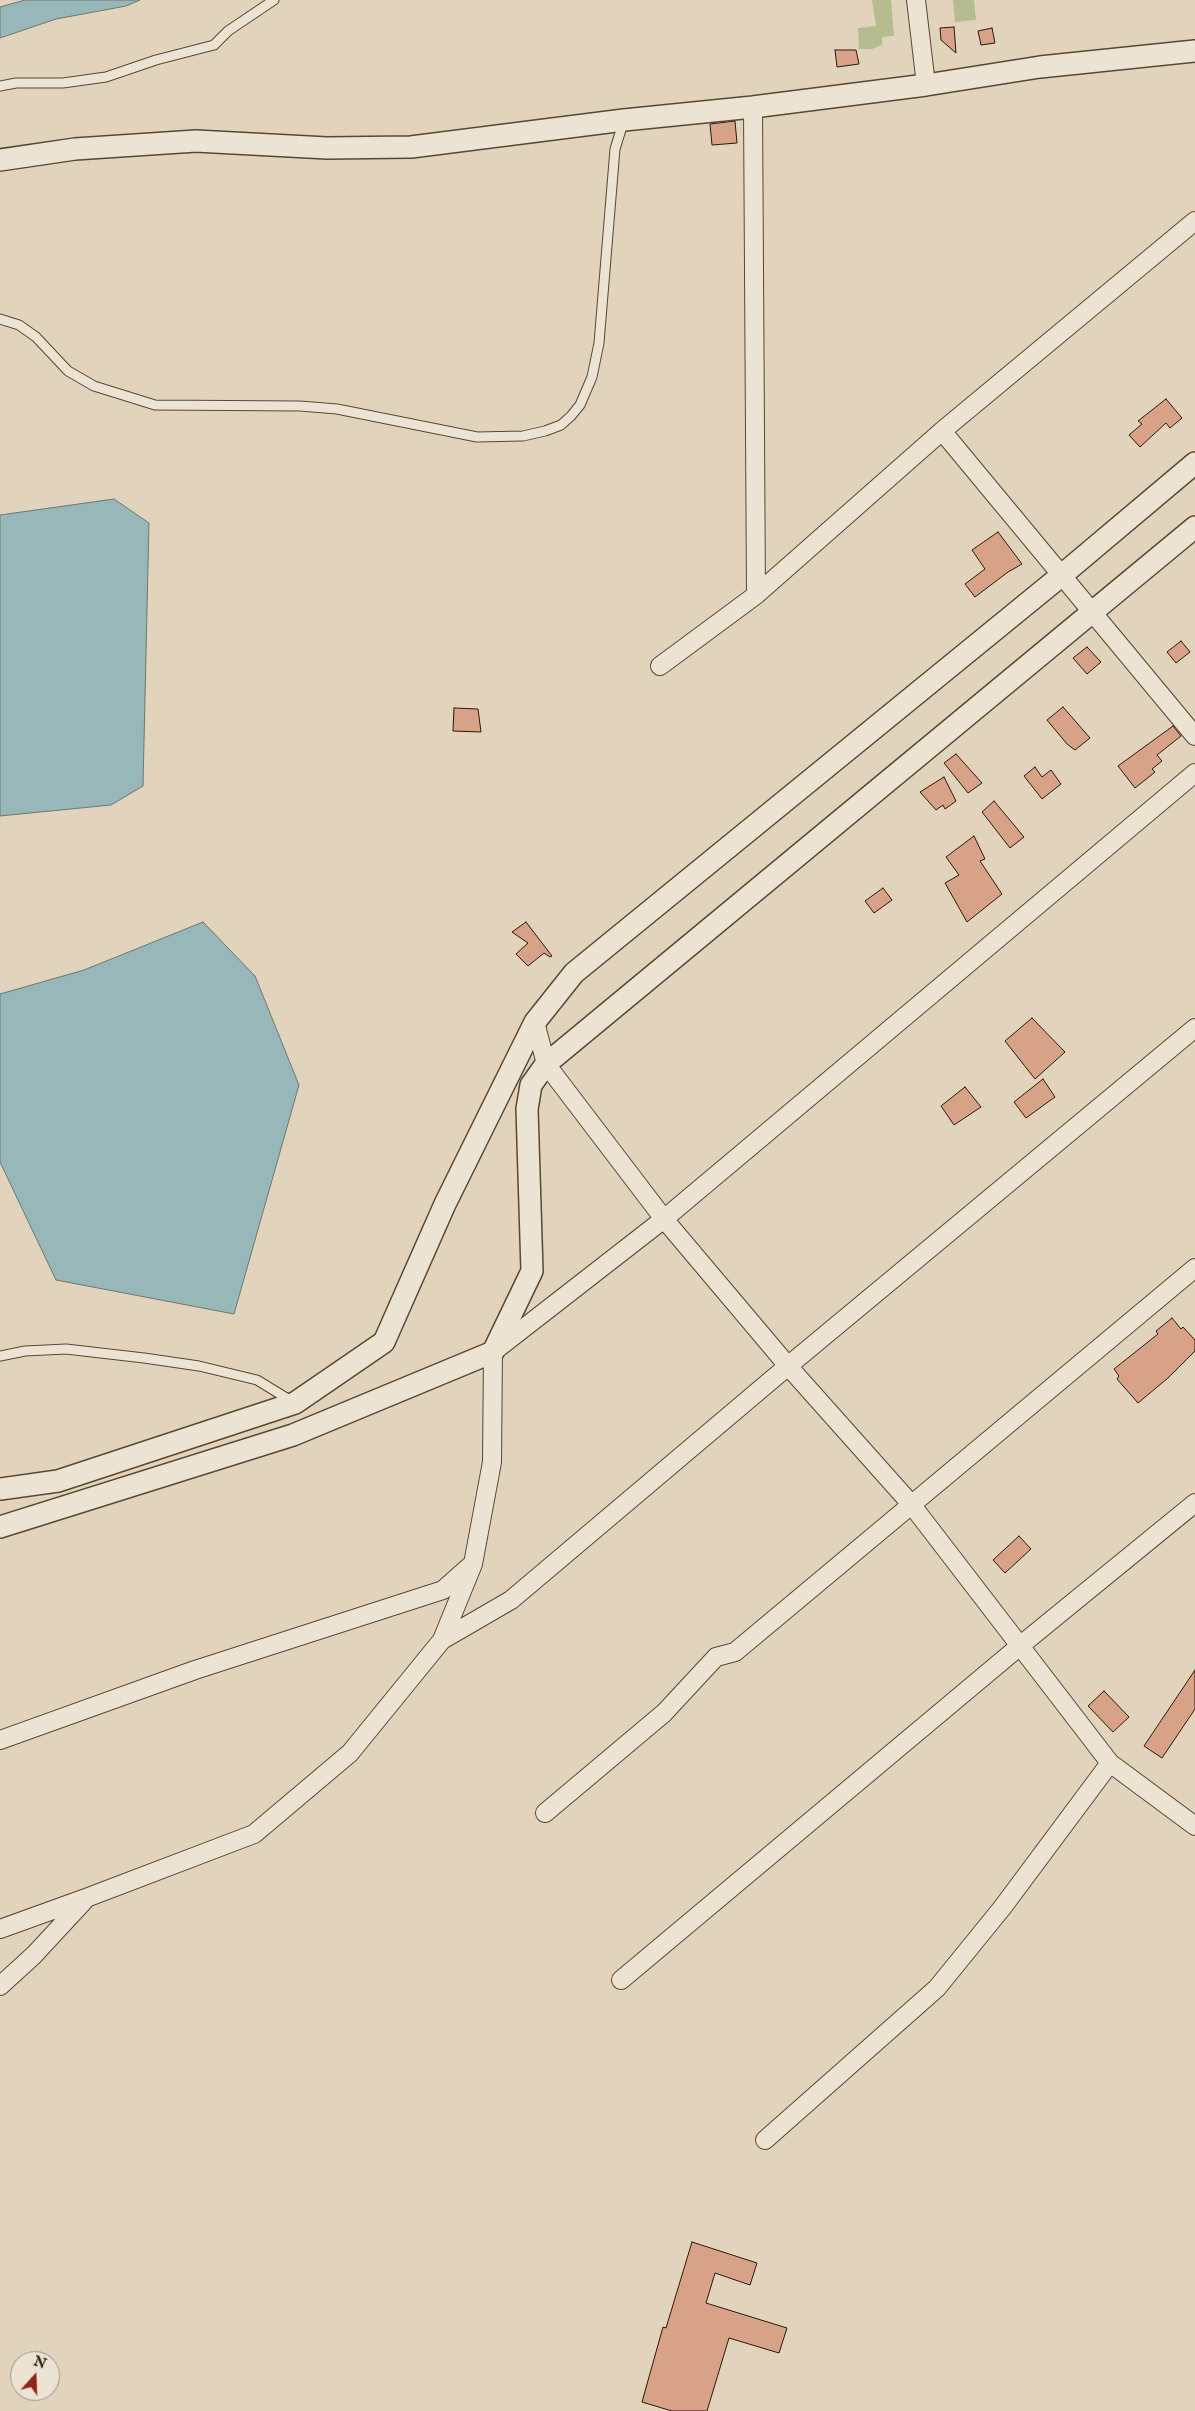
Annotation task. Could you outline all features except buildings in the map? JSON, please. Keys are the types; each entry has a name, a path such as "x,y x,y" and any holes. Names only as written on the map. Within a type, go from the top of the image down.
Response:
{"street":[{"path":"916,0 926,84"},
{"path":"0,160 75,149 187,142 327,148 411,146 624,120 752,107 1040,67 1195,50"},
{"path":"752,107 756,595"},
{"path":"660,666 756,595 942,432 1195,221"},
{"path":"942,432 1195,736"},
{"path":"0,1489 58,1481 295,1404 384,1342 445,1204 535,1022 574,973 1062,575 1195,463"},
{"path":"0,1929 254,1834 350,1753 442,1640 473,1564 492,1462 493,1352 532,1271 527,1109 531,1085 546,1064 1195,527"},
{"path":"0,1527 293,1434 493,1352 664,1218 1195,773"},
{"path":"535,1022 546,1064 664,1218 788,1366 910,1504 1110,1763 1195,1826"},
{"path":"442,1640 511,1600 788,1366 1195,1028"},
{"path":"545,1813 664,1713 716,1657 735,1652 1195,1268"},
{"path":"621,1980 1021,1646 1195,1504"},
{"path":"0,1740 195,1670 443,1590 473,1564"},
{"path":"765,2140 937,1988 1002,1908 1110,1763"},
{"path":"0,1986 34,1955 86,1898"}],"lane":[{"path":"0,86 16,83 63,83 106,77 156,60 214,45 228,30 274,0"},
{"path":"0,319 19,325 36,336 68,371 94,386 155,405 300,406 337,409 477,438 523,436 545,431 561,425 571,416 580,405 592,377 599,343 615,149 624,120"},
{"path":"0,1356 25,1351 66,1349 190,1365 257,1380 295,1404"}],"green space":[{"path":"872,0 891,0 894,36 882,37 882,45 872,49 859,49 858,28 876,26"},
{"path":"953,0 974,0 976,20 955,22"}],"water":[{"path":"25,0 140,0 126,6 56,19 0,38 0,7"},
{"path":"114,499 149,523 143,786 111,805 0,816 0,515"},
{"path":"203,922 255,976 299,1085 234,1314 56,1280 0,1162 0,994 84,970"}]}
